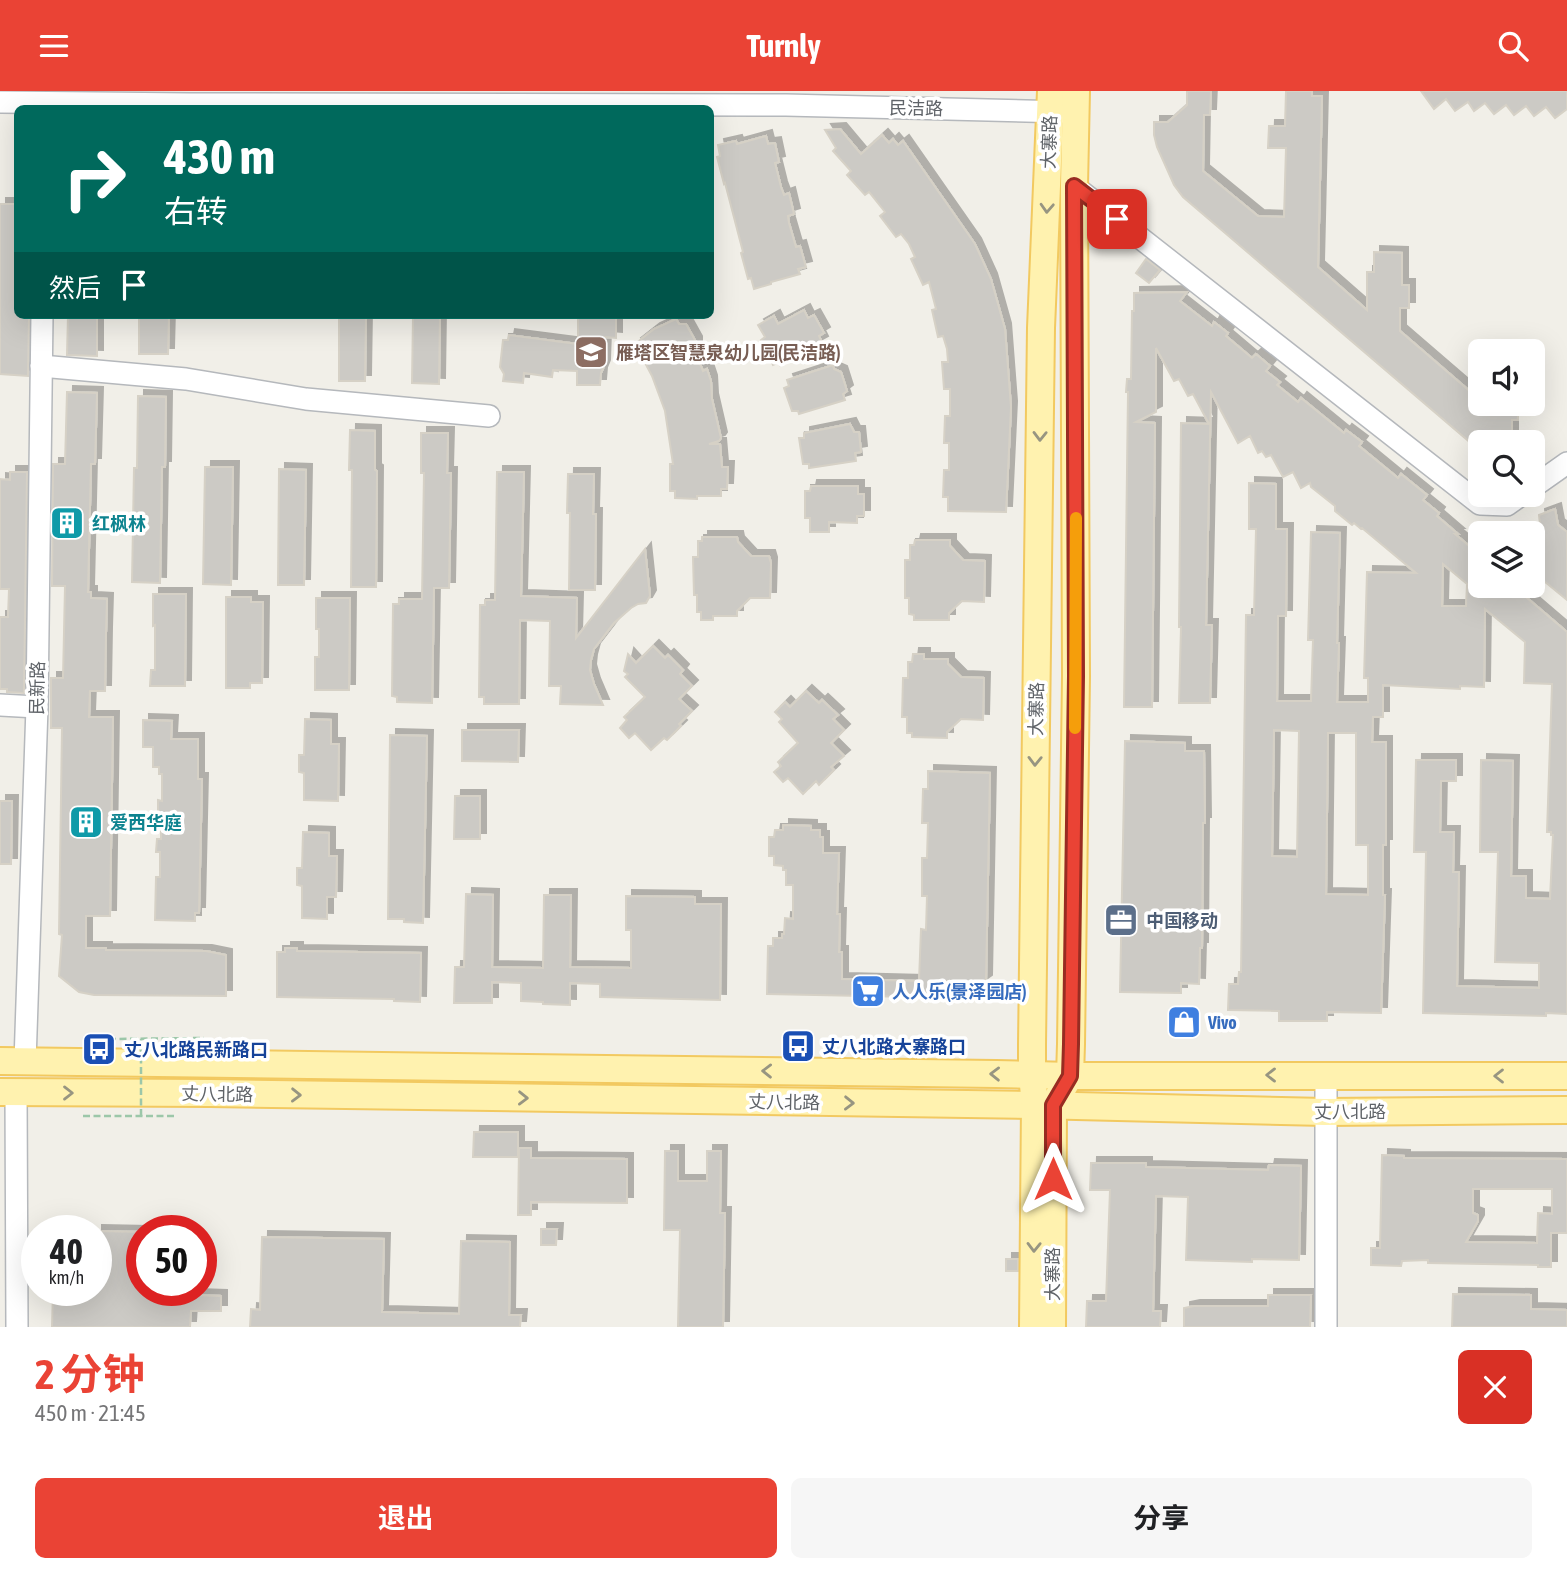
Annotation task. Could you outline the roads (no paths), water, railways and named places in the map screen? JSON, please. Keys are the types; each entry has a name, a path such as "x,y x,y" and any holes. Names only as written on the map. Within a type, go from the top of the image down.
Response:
{"main road":[{"name":"大寨路","path":"1033,1327 1044,1105 1070,1076 1076,676 1074,186 1063,101"},
{"name":"大寨路","path":"1052,1327 1044,1105 1032,1075 1041,341 1063,101"},
{"name":"丈八北路","path":"13,1062 1070,1076 1567,1076"},
{"name":"丈八北路","path":"8,1092 1044,1105 1325,1112 1567,1110"}],"street":[{"name":"民洁路","path":"0,102 190,98 666,104 1063,101"},
{"path":"1074,186 1468,495"},
{"name":"民新路","path":"13,1062 37,707 42,319"},
{"path":"41,366 186,379 306,399 489,417"},
{"path":"1545,479 1567,463"},
{"path":"0,705 37,707"},
{"path":"1326,1075 1326,1327"},
{"path":"8,1092 17,1327"}],"place":[{"name":"雁塔区智慧泉幼儿园(民洁路)","path":"591,352"},
{"name":"红枫林","path":"67,523"},
{"name":"爱西华庭","path":"86,822"},
{"name":"中国移动","path":"1121,920"},
{"name":"人人乐(景泽园店)","path":"868,991"},
{"name":"Vivo","path":"1184,1022"},
{"name":"丈八北路大寨路口","path":"798,1046"},
{"name":"丈八北路民新路口","path":"99,1049"}]}
